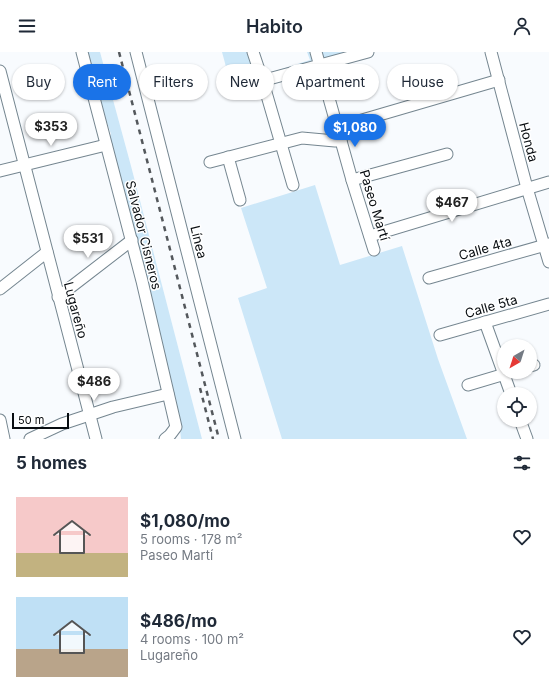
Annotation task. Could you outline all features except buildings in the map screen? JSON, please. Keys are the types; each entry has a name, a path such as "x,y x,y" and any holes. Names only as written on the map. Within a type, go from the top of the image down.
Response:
{"street":[{"name":"Salvador Cisneros","path":"82,52 132,240 176,427 170,435 164,439"},
{"name":"Línea","path":"136,52 235,439"},
{"path":"253,52 257,64"},
{"name":"Paseo Martí","path":"316,52 319,64"},
{"path":"323,64 368,52"},
{"name":"Honda","path":"491,52 527,188 547,245 549,262"},
{"name":"Lugareño","path":"0,71 96,439"},
{"path":"338,127 499,80"},
{"path":"268,100 292,185"},
{"name":"Paseo Martí","path":"330,100 352,180 374,250"},
{"path":"210,162 302,138 335,141 341,140"},
{"path":"0,171 106,144"},
{"path":"352,180 447,154"},
{"path":"228,157 240,200"},
{"path":"370,236 549,182"},
{"path":"58,297 132,240"},
{"name":"Calle 4ta","path":"429,278 547,245"},
{"path":"0,289 47,252"},
{"name":"Calle 5ta","path":"440,335 549,304"},
{"path":"485,322 497,349"},
{"path":"468,385 497,376"},
{"path":"30,439 62,424 113,407 168,394"},
{"path":"0,420 4,439"},
{"path":"523,427 527,439"}],"shaded area":[{"path":"84,52 100,52 103,64 87,64"},
{"path":"222,52 253,52 258,64 225,64"},
{"path":"307,52 368,52 324,64 297,64 310,60"},
{"path":"282,69 282,75 274,78 274,71"},
{"path":"98,100 113,100 202,439 181,439 180,429 109,139 111,134 105,117 101,111"},
{"path":"315,185 340,265 402,246 438,359 467,439 282,439 238,298 267,288 241,208"}],"railway":[{"path":"119,52 219,439"},
{"path":"200,388 213,439"}]}
